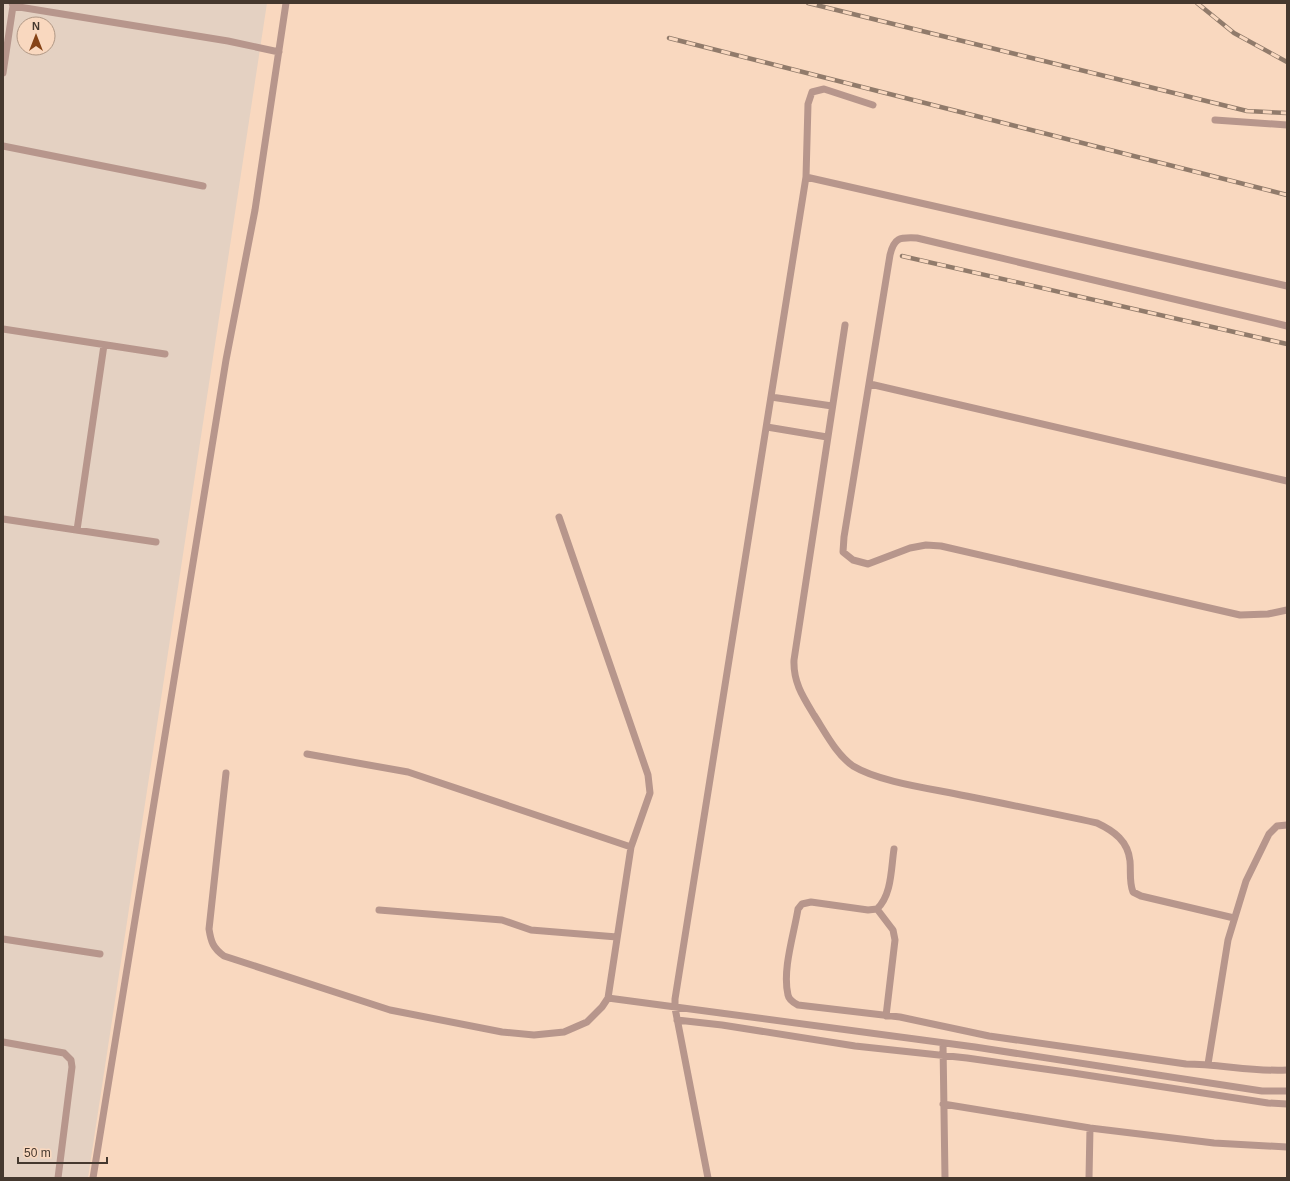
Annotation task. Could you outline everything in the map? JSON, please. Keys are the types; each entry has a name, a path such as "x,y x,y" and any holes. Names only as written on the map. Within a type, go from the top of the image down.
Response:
{"lane":[{"path":"93,1178 226,360 255,210 286,3"},
{"path":"3,73 12,4 228,41 279,52"},
{"path":"708,1178 674,999 772,397 806,177 808,104 812,92 824,89 873,105"},
{"path":"1215,120 1287,125"},
{"path":"3,146 203,186"},
{"path":"806,177 1287,286"},
{"path":"1287,326 917,238 905,237 897,239 892,245 890,255 844,537 843,552 852,560 868,564 910,548 926,545 941,546 1240,615 1268,614 1287,610"},
{"path":"845,325 827,437 793,673 804,699 840,754 852,765 867,773 914,786 1097,824 1112,830 1121,838 1127,849 1130,860 1130,885 1133,892 1141,896 1234,918"},
{"path":"3,329 165,354"},
{"path":"77,530 104,345"},
{"path":"870,384 1287,481"},
{"path":"772,397 832,406"},
{"path":"767,427 827,437"},
{"path":"226,773 209,929 212,943 216,950 224,956 390,1010 502,1032 534,1035 564,1032 586,1022 602,1007 608,998 631,847 650,793 648,775 559,517"},
{"path":"3,520 156,542"},
{"path":"307,754 408,772 631,847"},
{"path":"1208,1064 1228,940 1246,881 1269,834 1277,826 1287,825"},
{"path":"894,849 887,896 884,903 877,909 868,910 811,902 802,904 798,909 787,972 788,996 792,1002 798,1005 886,1016 989,1036 1186,1064 1208,1064 1248,1070 1287,1070"},
{"path":"877,909 893,930 895,940 886,1016"},
{"path":"379,910 502,920 531,930 617,937"},
{"path":"3,939 100,954"},
{"path":"608,998 943,1044 1262,1091 1287,1091"},
{"path":"677,1020 722,1025 855,1046 1073,1073 1268,1103 1287,1104"},
{"path":"3,1042 64,1053 71,1060 72,1067 58,1178"},
{"path":"943,1044 945,1178"},
{"path":"943,1104 1090,1128 1214,1143 1287,1147"},
{"path":"1089,1178 1090,1128"}],"shaded area":[{"path":"3,3 267,3 88,1178 3,1178"}],"railway":[{"path":"808,3 1247,111 1287,113"},
{"path":"1197,3 1234,33 1287,62"},
{"path":"669,38 1287,195"},
{"path":"902,256 1287,344"}]}
